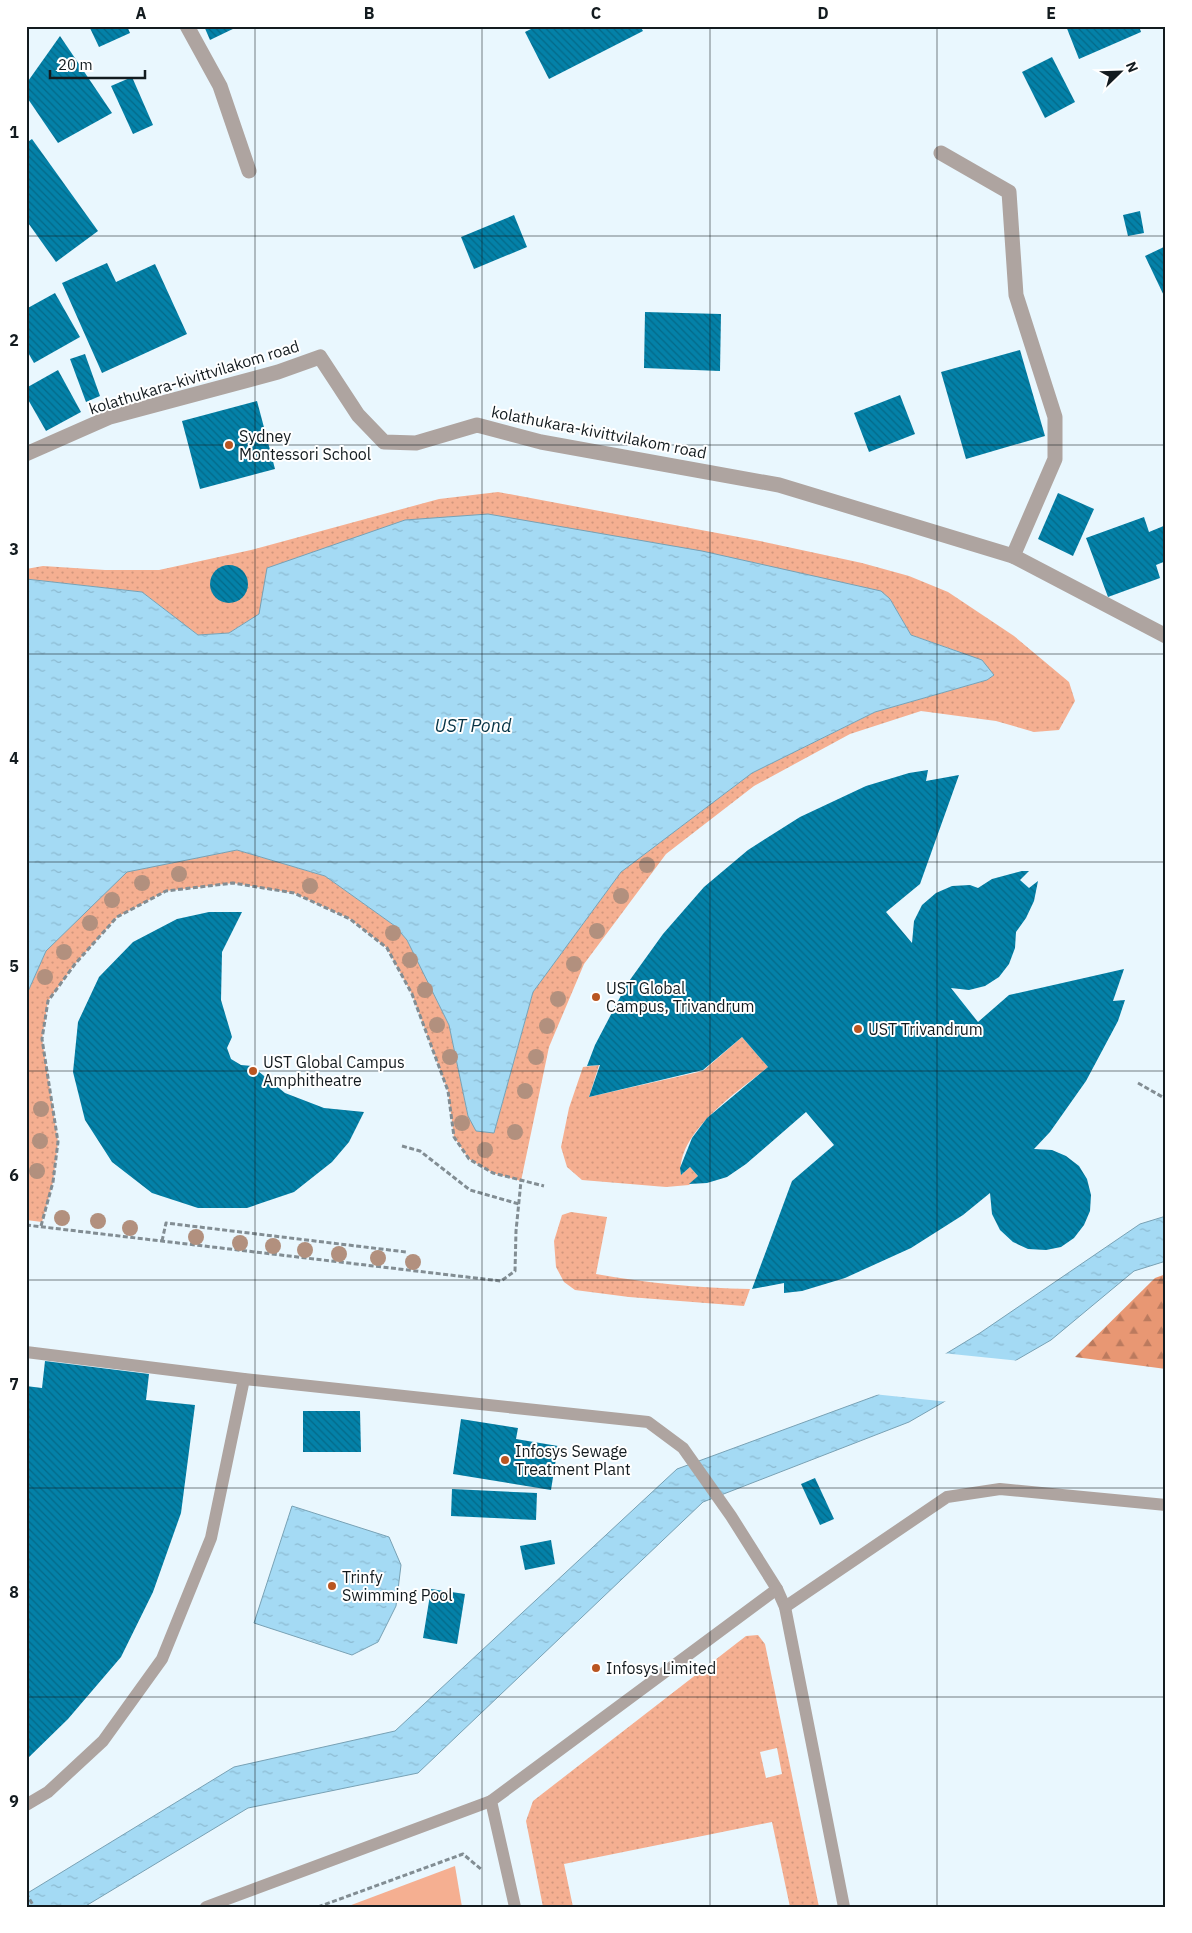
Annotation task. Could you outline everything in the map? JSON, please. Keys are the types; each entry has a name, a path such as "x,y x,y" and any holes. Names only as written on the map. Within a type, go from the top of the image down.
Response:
{"street":[{"path":"187,26 220,86 249,171"},
{"path":"941,154 1009,192 1016,295 1055,416 1055,460 1013,556"},
{"name":"kolathukara-kivittvilakom road","path":"26,454 110,417 278,372 320,357 358,415 384,442 416,443 477,426 541,442 779,485 1013,556 1166,636"}],"lane":[{"path":"26,1352 244,1379 648,1422 683,1448 731,1516 777,1589 785,1607 844,1907"},
{"path":"26,1805 48,1792 103,1741 162,1659 211,1538 244,1379"},
{"path":"785,1607 947,1497 1000,1489 1166,1505"},
{"path":"206,1907 490,1801 777,1589"},
{"path":"490,1801 515,1907"}],"path":[{"path":"41,1226 53,1182 58,1142 42,1039 48,1002 75,964 117,917 166,891 233,883 294,893 350,919 387,948 412,994 448,1091 454,1137 469,1159 493,1174 544,1186"},
{"path":"1138,1083 1166,1099"},
{"path":"402,1146 420,1151 470,1190 519,1204"},
{"path":"26,1225 501,1281 515,1271 521,1181"},
{"path":"162,1241 166,1223 406,1252"},
{"path":"318,1907 463,1854 487,1874"},
{"path":"26,1893 34,1907"}],"shaded area":[{"path":"498,492 760,541 862,563 909,576 948,592 1014,636 1069,682 1075,701 1059,730 1034,732 996,721 921,711 850,734 754,786 666,854 584,964 549,1047 521,1181 493,1173 469,1159 454,1137 448,1091 412,994 387,948 350,919 294,893 233,883 166,891 117,917 75,964 48,1001 42,1039 58,1142 53,1182 42,1222 26,1220 26,996 46,951 127,871 237,850 325,876 395,926 407,940 449,1025 468,1116 494,1133 533,992 621,872 752,773 875,712 987,680 994,675 957,651 911,635 890,599 259,614 229,633 198,635 142,592 26,579 26,569 43,566 105,570 159,570 251,550 439,499"},
{"path":"742,1037 768,1067 726,1100 699,1128 688,1143 682,1159 681,1175 690,1167 698,1176 689,1185 666,1187 582,1180 567,1167 561,1147 569,1108 583,1067 599,1065 589,1097 703,1071"},
{"path":"571,1212 607,1217 596,1274 673,1285 750,1289 744,1306 629,1297 575,1290 564,1282 556,1267 554,1241 562,1215"},
{"path":"758,1635 765,1644 819,1907 790,1907 772,1822 564,1864 573,1907 543,1907 526,1821 533,1801 746,1636","holes":["777,1748 782,1774 766,1778 760,1752"]},
{"path":"455,1866 462,1907 346,1907"}],"green space":[{"path":"1166,1274 1166,1369 1075,1357 1155,1278"}],"water":[{"name":"UST Pond","path":"488,514 702,551 881,591 890,599 911,635 982,660 994,675 987,680 875,712 752,773 621,872 533,992 494,1133 476,1131 468,1116 449,1025 407,940 395,926 325,876 237,850 127,872 46,951 26,996 26,579 142,592 198,635 229,633 259,614 267,568 405,520"},
{"path":"1166,1216 1166,1261 1134,1271 1051,1340 909,1422 703,1502 418,1773 248,1808 84,1907 26,1907 26,1894 234,1767 395,1731 677,1469 878,1395 980,1333 1140,1224"},
{"name":"Trinfy Swimming Pool","path":"292,1506 389,1537 401,1565 396,1606 378,1642 352,1655 254,1623"}],"pier":[{"path":"942,1353 1020,1361 949,1402 873,1394"}],"building":[{"path":"89,26 127,26 130,33 99,47"},
{"path":"204,26 239,26 210,40"},
{"path":"537,26 640,26 643,31 549,79 525,32"},
{"path":"1066,26 1139,26 1141,32 1079,59"},
{"path":"60,36 112,113 58,143 26,96 26,84"},
{"path":"1052,57 1075,102 1045,118 1022,72"},
{"path":"132,77 153,125 133,134 111,86"},
{"path":"32,139 98,231 56,262 26,220 26,143"},
{"path":"1140,211 1144,233 1128,236 1123,215"},
{"path":"514,215 527,247 474,269 461,237"},
{"path":"1166,246 1166,300 1145,256"},
{"path":"107,263 116,282 155,264 187,334 102,373 62,283"},
{"path":"55,293 80,337 34,363 26,349 26,309"},
{"path":"645,312 721,314 720,371 644,368"},
{"path":"1020,350 1045,436 966,459 941,372"},
{"path":"85,354 100,396 86,402 70,359"},
{"path":"58,370 81,412 46,431 26,396 26,388"},
{"path":"900,395 915,434 869,452 854,413"},
{"name":"Sydney Montessori School","path":"257,401 275,469 200,489 182,421"},
{"path":"1058,493 1094,509 1073,556 1038,539"},
{"path":"1144,517 1149,532 1166,525 1166,561 1156,565 1160,578 1108,597 1086,538"},
{"path":"229,565 243,570 248,584 243,598 229,603 215,598 210,584 215,570"},
{"name":"UST Trivandrum","path":"928,770 926,781 959,775 920,884 886,912 912,943 914,921 922,905 936,893 952,886 970,885 978,888 992,879 1022,871 1029,871 1020,880 1029,888 1038,881 1034,901 1026,918 1016,932 1015,948 1009,964 999,977 985,986 969,990 951,988 978,1022 1009,995 1124,969 1113,1001 1125,1000 1118,1021 1086,1081 1050,1132 1034,1149 1052,1150 1066,1156 1079,1166 1087,1179 1091,1195 1090,1211 1084,1225 1074,1238 1061,1247 1046,1250 1028,1249 1013,1242 1000,1230 992,1214 990,1193 963,1215 911,1248 845,1278 802,1291 784,1293 784,1283 752,1289 792,1181 834,1145 806,1112 746,1164 727,1177 707,1183 689,1184 698,1176 690,1167 681,1175 680,1168 692,1138 707,1118 768,1067 742,1037 703,1070 589,1097 600,1065 587,1066 595,1045 627,984 663,934 704,887 748,850 800,817 866,786 909,773"},
{"path":"209,912 242,912 222,952 221,1000 232,1037 227,1048 231,1059 241,1065 252,1066 285,1093 324,1108 364,1112 349,1142 332,1162 294,1192 247,1208 198,1208 152,1193 112,1162 85,1120 73,1072 78,1022 99,977 133,942 177,919"},
{"path":"45,1361 149,1374 146,1400 195,1405 181,1513 153,1592 121,1657 68,1719 26,1760 26,1386 42,1388"},
{"path":"303,1411 360,1411 361,1452 303,1452"},
{"name":"Infosys Sewage Treatment Plant","path":"461,1419 518,1428 516,1439 558,1446 551,1490 453,1474"},
{"path":"815,1478 834,1519 820,1525 801,1484"},
{"path":"452,1489 537,1493 536,1520 451,1516"},
{"path":"551,1540 555,1564 525,1570 520,1546"},
{"path":"431,1589 465,1594 457,1644 423,1638"}],"place":[{"name":"Sydney Montessori School","path":"229,445"},
{"name":"UST Global Campus, Trivandrum","path":"596,997"},
{"name":"UST Trivandrum","path":"858,1029"},
{"name":"UST Global Campus Amphitheatre","path":"253,1071"},
{"name":"Infosys Sewage Treatment Plant","path":"505,1460"},
{"name":"Trinfy Swimming Pool","path":"332,1586"},
{"name":"Infosys Limited","path":"596,1668"}]}
